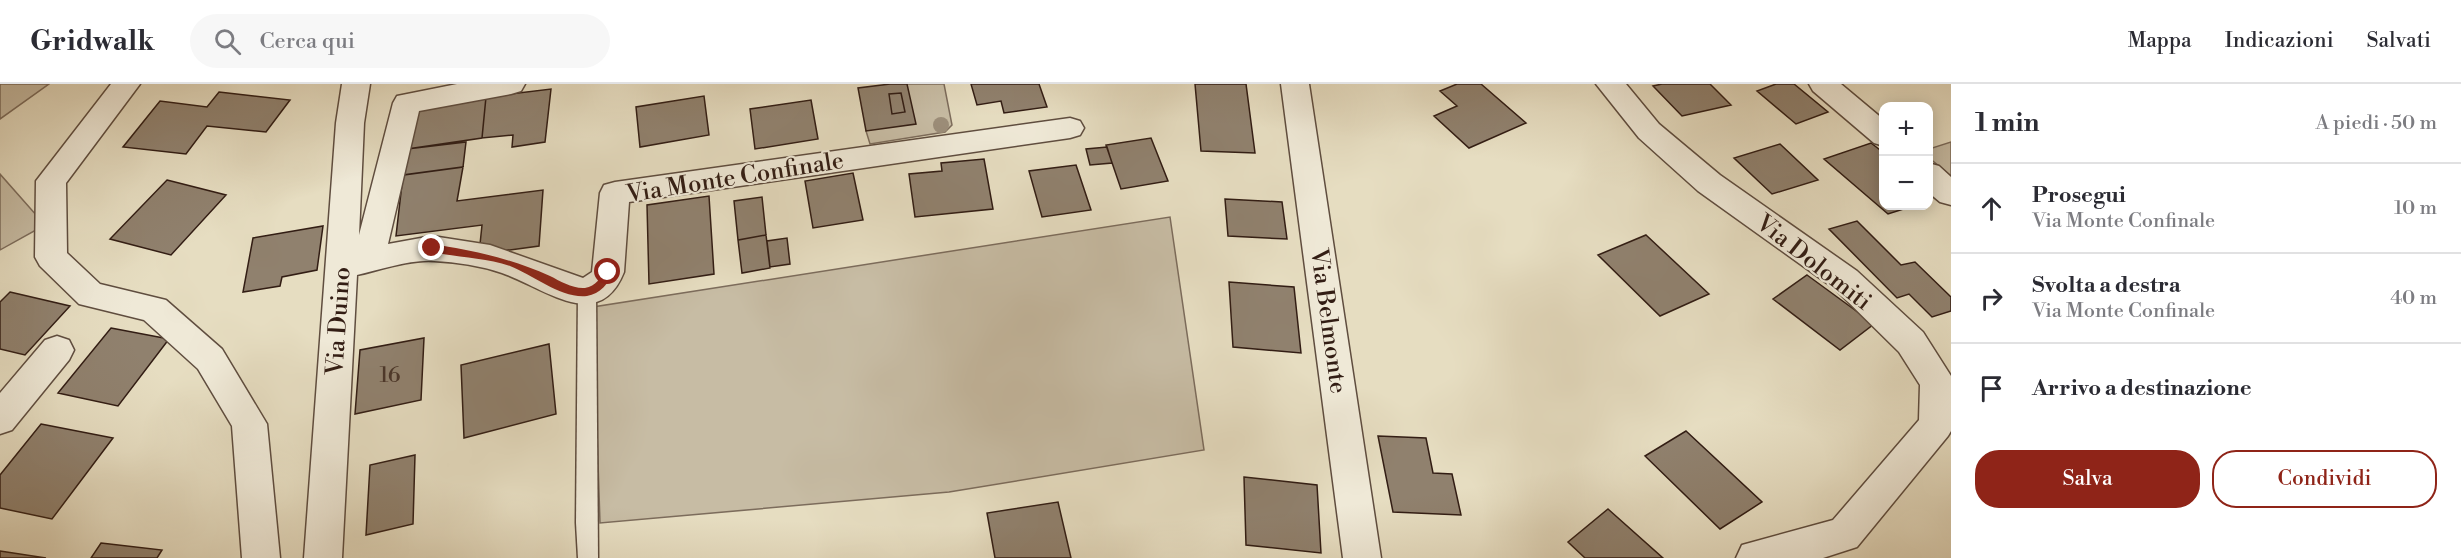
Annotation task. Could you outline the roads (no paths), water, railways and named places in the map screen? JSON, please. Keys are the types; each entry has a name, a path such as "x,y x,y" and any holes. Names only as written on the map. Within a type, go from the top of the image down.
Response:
{"street":[{"path":"126,84 51,181 51,257 90,295 154,309 210,359 249,424 261,558"},
{"name":"Via Duino","path":"323,558 355,262 350,123 356,84"},
{"path":"511,84 407,103 355,262 432,248 490,256 514,264 569,289 587,292"},
{"name":"Via Belmonte","path":"1295,84 1362,558"},
{"name":"Via Dolomiti","path":"1610,84 1649,131 1708,183 1846,280 1911,342 1937,383 1936,425 1844,535 1755,558"},
{"path":"1823,84 1879,132"},
{"name":"Via Monte Confinale","path":"587,292 604,282 608,272 615,193 1070,128"},
{"path":"1933,178 1951,194"},
{"path":"0,419 57,350"}],"lane":[{"path":"587,292 586,523 588,558"}]}
